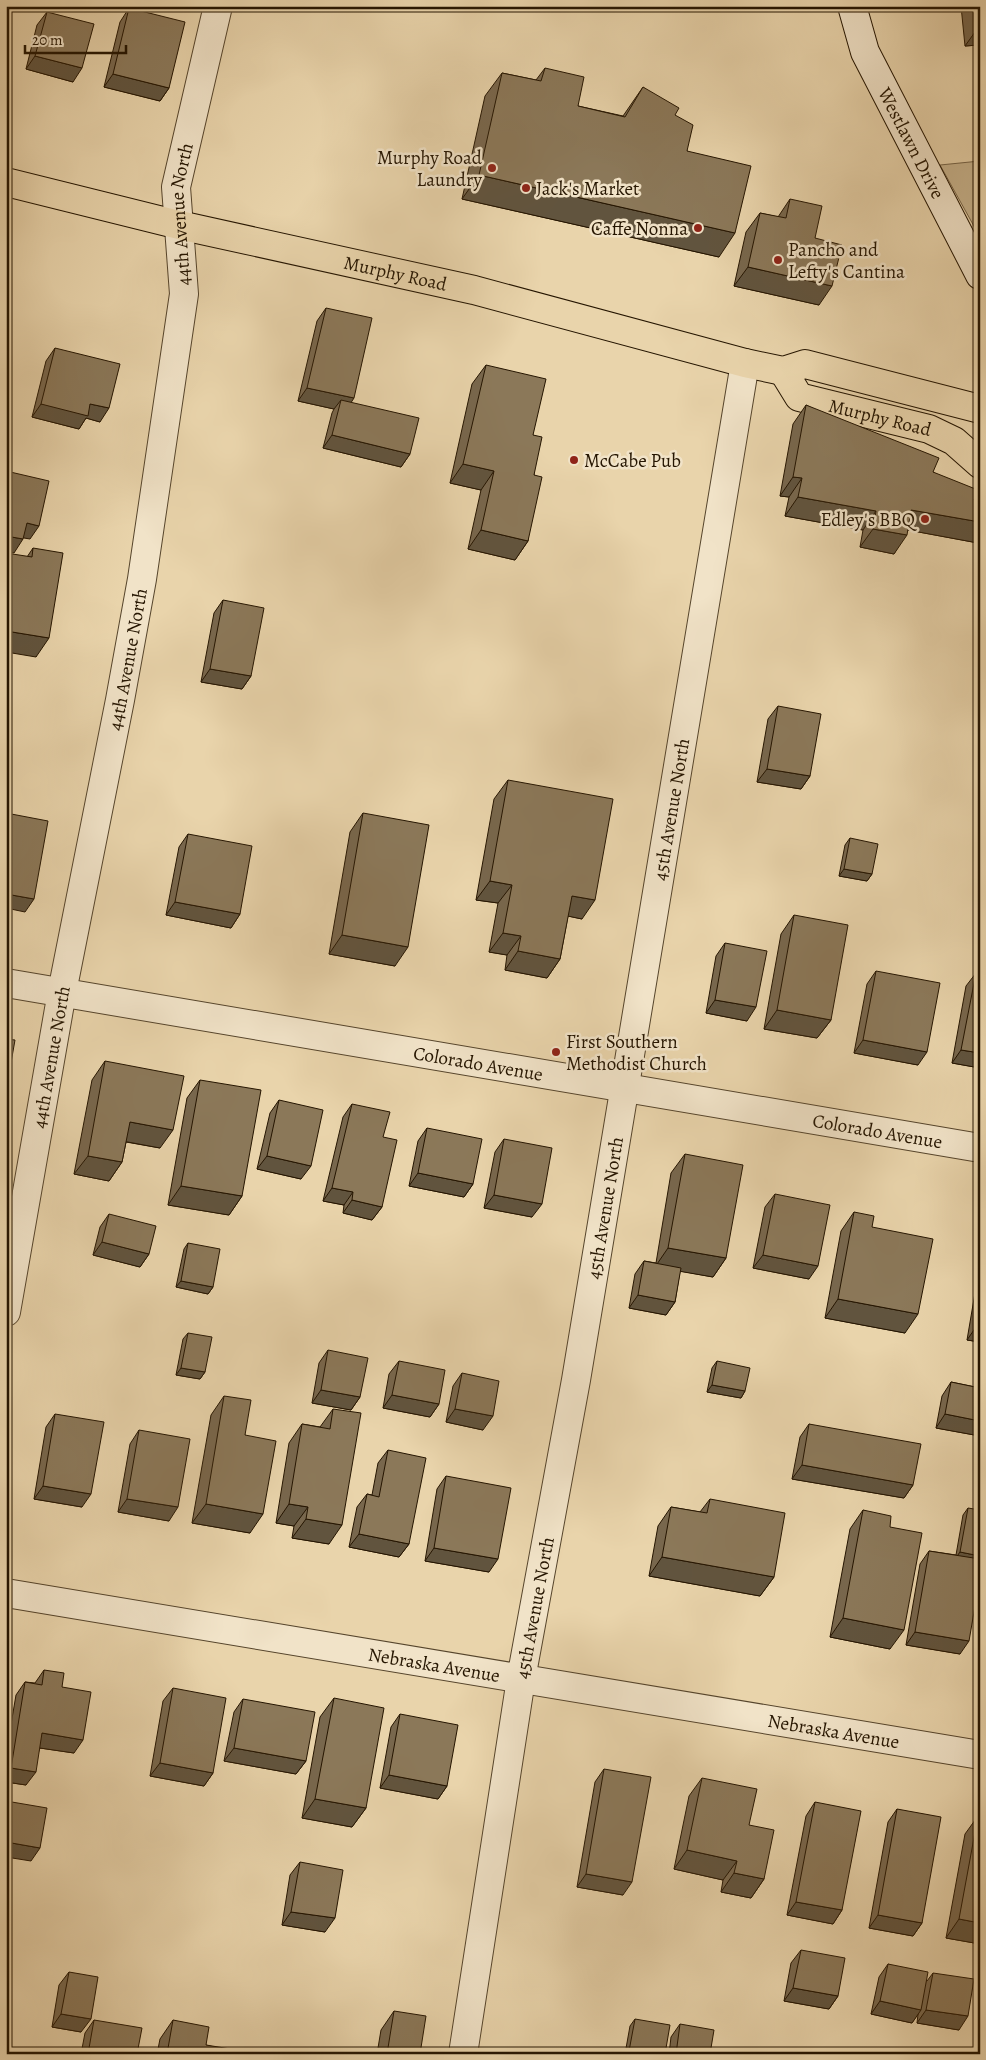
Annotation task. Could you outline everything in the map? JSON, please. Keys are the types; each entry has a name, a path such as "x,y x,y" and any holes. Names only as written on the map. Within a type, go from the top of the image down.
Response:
{"main road":[{"name":"Murphy Road","path":"6,182 179,225 474,290 746,363 783,371 805,364 980,409"},
{"name":"Murphy Road","path":"783,371 799,397 929,430 954,441 980,464"}],"street":[{"name":"44th Avenue North","path":"6,1312 62,992 120,700 147,547 184,294 176,187 218,6"},
{"name":"Westlawn Drive","path":"852,6 865,52 980,275"},
{"name":"45th Avenue North","path":"463,2054 477,1974 521,1679 576,1380 746,363"},
{"name":"Colorado Avenue","path":"6,983 980,1148"},
{"name":"Nebraska Avenue","path":"6,1593 980,1754"}],"shaded area":[{"path":"980,161 980,237 940,165"}],"building":[{"path":"6,6 11,6 6,25"},
{"path":"129,8 185,22 169,88 113,74"},
{"path":"47,12 94,24 82,68 35,56"},
{"path":"545,68 584,77 578,106 625,117 643,87 679,108 675,115 693,125 687,151 751,166 735,233 479,175 502,73 541,81"},
{"path":"790,199 822,206 815,238 842,245 832,286 748,267 760,213 786,218"},
{"path":"326,308 372,318 354,398 307,388"},
{"path":"55,348 120,364 109,408 90,404 88,416 41,404"},
{"path":"486,365 546,379 533,435 542,437 534,475 542,477 528,541 481,530 494,471 463,464"},
{"path":"341,400 419,418 410,454 332,435"},
{"path":"806,405 939,458 933,472 978,490 974,500 980,500 980,522 911,510 907,535 873,529 876,511 798,497 802,478 793,477"},
{"path":"6,418 10,418 6,441"},
{"path":"6,471 49,481 39,526 27,523 23,539 6,536"},
{"path":"33,548 63,553 49,638 6,631 6,553 32,557"},
{"path":"223,600 264,608 251,676 210,669"},
{"path":"778,706 821,714 810,776 767,769"},
{"path":"508,780 613,799 595,900 572,896 560,959 518,951 521,936 503,933 512,885 490,881"},
{"path":"6,813 48,821 34,899 6,894"},
{"path":"363,813 429,825 408,947 342,935"},
{"path":"188,834 252,846 240,914 175,902"},
{"path":"850,838 878,844 872,874 844,869"},
{"path":"794,915 848,925 831,1020 777,1010"},
{"path":"725,943 767,951 756,1007 715,1000"},
{"path":"876,971 940,983 927,1052 863,1040"},
{"path":"976,973 980,974 980,1053 961,1050"},
{"path":"6,1039 15,1040 6,1091"},
{"path":"105,1061 184,1076 173,1130 130,1122 122,1162 88,1156"},
{"path":"200,1080 261,1090 242,1196 181,1186"},
{"path":"279,1100 323,1110 311,1166 267,1156"},
{"path":"352,1104 390,1112 383,1137 397,1140 382,1207 352,1200 353,1192 332,1188"},
{"path":"427,1128 482,1139 473,1184 418,1173"},
{"path":"504,1139 552,1148 542,1204 494,1195"},
{"path":"685,1154 743,1165 726,1258 668,1248"},
{"path":"775,1194 830,1205 818,1266 763,1255"},
{"path":"854,1212 874,1216 872,1227 933,1239 918,1314 838,1299"},
{"path":"109,1214 156,1226 149,1254 102,1242"},
{"path":"188,1243 220,1249 213,1287 181,1281"},
{"path":"644,1261 681,1268 675,1302 638,1295"},
{"path":"980,1304 980,1328 976,1327"},
{"path":"188,1333 212,1337 205,1372 181,1368"},
{"path":"328,1350 368,1358 360,1397 321,1390"},
{"path":"399,1361 445,1370 439,1404 392,1395"},
{"path":"717,1361 750,1368 745,1391 712,1385"},
{"path":"462,1373 499,1381 493,1416 455,1409"},
{"path":"951,1382 980,1388 980,1421 945,1414"},
{"path":"224,1396 251,1400 245,1435 276,1441 263,1514 206,1504"},
{"path":"333,1409 361,1413 342,1525 306,1519 308,1507 289,1504 302,1424 330,1429"},
{"path":"55,1414 104,1422 91,1494 43,1486"},
{"path":"809,1424 921,1444 913,1485 802,1465"},
{"path":"139,1430 190,1439 178,1507 127,1499"},
{"path":"388,1450 426,1458 409,1544 359,1534 367,1494 379,1497"},
{"path":"446,1476 511,1488 498,1559 434,1548"},
{"path":"710,1499 785,1513 774,1577 662,1557 671,1507 707,1513"},
{"path":"968,1508 980,1510 980,1556 960,1552"},
{"path":"863,1510 891,1516 890,1527 922,1533 904,1630 843,1618"},
{"path":"929,1551 980,1559 980,1577 969,1641 915,1632"},
{"path":"44,1670 64,1673 62,1687 91,1692 83,1740 42,1733 36,1772 11,1768 25,1682 42,1685"},
{"path":"173,1688 226,1698 213,1773 160,1763"},
{"path":"334,1698 384,1708 366,1808 315,1799"},
{"path":"243,1699 315,1712 306,1761 234,1748"},
{"path":"400,1714 458,1725 447,1786 389,1775"},
{"path":"604,1769 651,1777 632,1882 586,1874"},
{"path":"702,1778 757,1789 749,1825 774,1830 764,1879 734,1873 737,1861 687,1850"},
{"path":"6,1801 47,1808 40,1848 6,1842"},
{"path":"815,1802 861,1811 842,1910 796,1902"},
{"path":"897,1809 941,1817 922,1923 878,1915"},
{"path":"978,1816 980,1816 980,1923 959,1919"},
{"path":"300,1862 343,1870 335,1918 291,1912"},
{"path":"801,1950 845,1958 838,1996 793,1988"},
{"path":"888,1964 928,1972 921,2010 880,2001"},
{"path":"69,1972 98,1977 91,2019 61,2014"},
{"path":"933,1973 974,1979 968,2016 926,2010"},
{"path":"394,2011 426,2016 420,2054 387,2054"},
{"path":"6,2013 11,2013 6,2042"},
{"path":"635,2019 670,2025 665,2054 644,2054 629,2051"},
{"path":"94,2020 142,2028 137,2054 88,2054"},
{"path":"173,2020 209,2027 206,2045 243,2051 242,2054 167,2054"},
{"path":"680,2024 714,2030 710,2054 676,2054"}],"place":[{"name":"Murphy Road Laundry","path":"492,168"},
{"name":"Jack's Market","path":"526,188"},
{"name":"Caffe Nonna","path":"698,228"},
{"name":"Pancho and Lefty's Cantina","path":"778,260"},
{"name":"McCabe Pub","path":"574,460"},
{"name":"Edley's BBQ","path":"925,519"},
{"name":"First Southern Methodist Church","path":"556,1052"}]}
